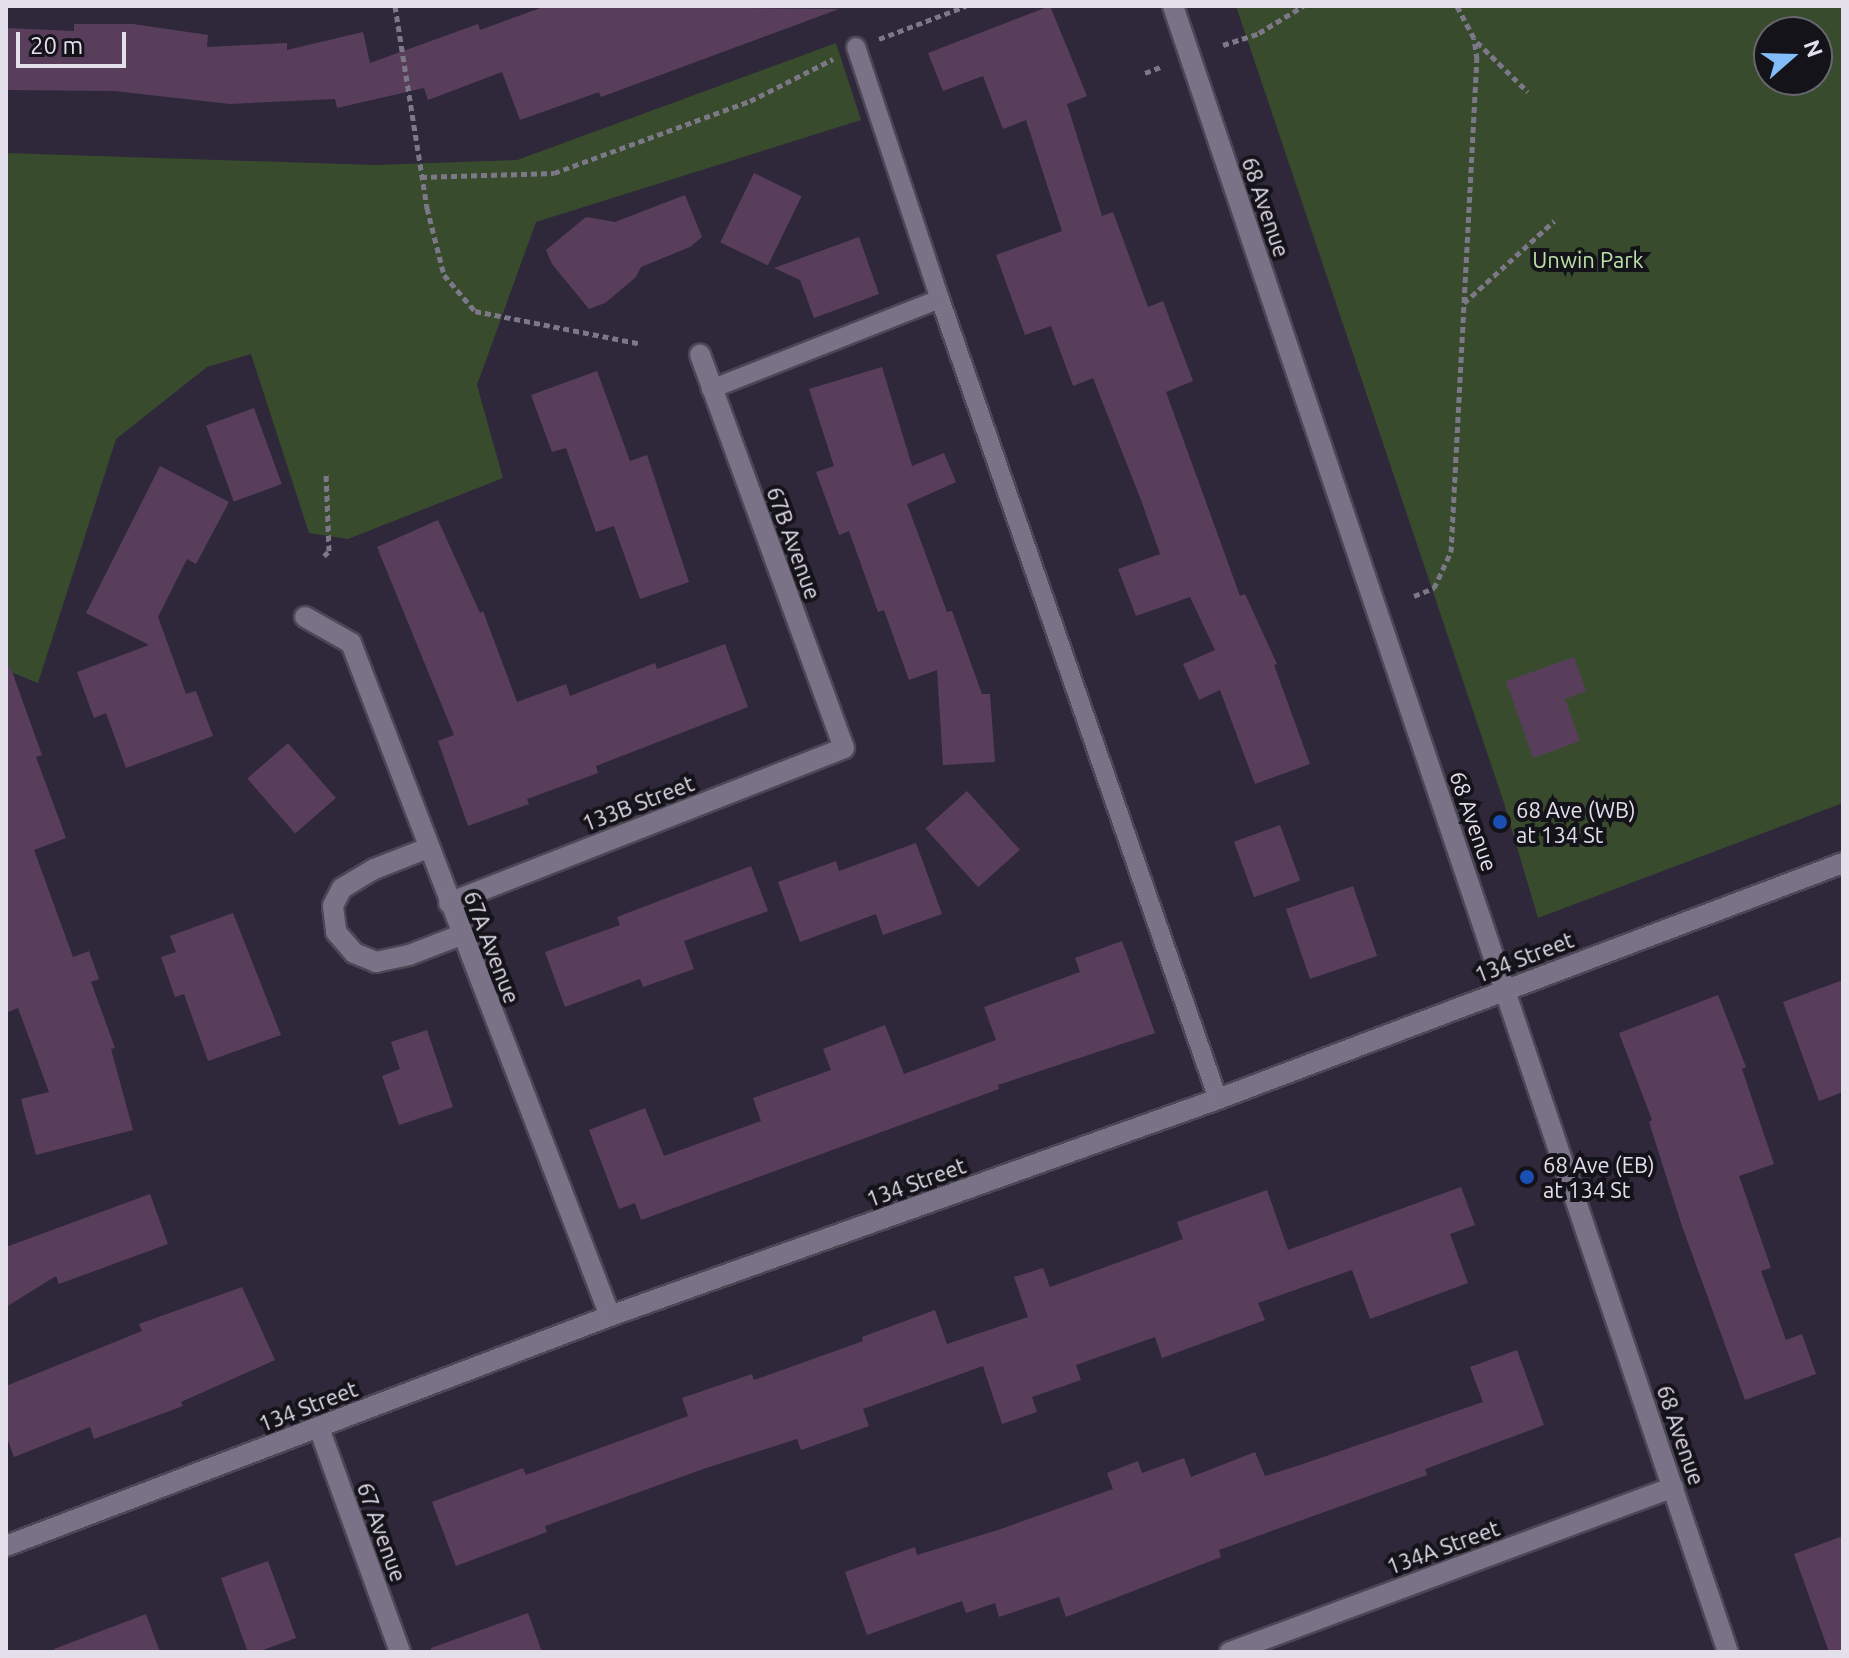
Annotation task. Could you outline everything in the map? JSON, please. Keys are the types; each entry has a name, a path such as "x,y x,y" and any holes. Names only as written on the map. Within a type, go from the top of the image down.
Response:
{"street":[{"name":"68 Avenue","path":"1173,6 1728,1652"},
{"name":"67B Avenue","path":"700,355 844,748"},
{"name":"67A Avenue","path":"305,617 351,643 610,1316"},
{"name":"133B Street","path":"449,903 844,748"},
{"path":"428,848 374,869 342,888 333,906 336,932 354,953 376,962 409,955 461,935"},
{"name":"134 Street","path":"6,1546 610,1316 1218,1099 1843,863"},
{"name":"67 Avenue","path":"319,1428 400,1652"},
{"name":"134A Street","path":"1230,1652 1673,1487"}],"lane":[{"path":"856,48 1218,1099"},
{"path":"711,389 940,299"}],"path":[{"path":"395,6 421,177 444,275 475,311 641,344"},
{"path":"421,177 554,173 750,101 856,48 966,6"},
{"path":"1223,45 1259,33 1303,6"},
{"path":"1457,6 1474,38 1528,92"},
{"path":"1414,596 1434,588 1451,552 1477,59 1474,38"},
{"path":"1145,73 1173,63"},
{"path":"1464,303 1554,221"},
{"path":"324,556 329,551 326,472"}],"green space":[{"name":"Unwin Park","path":"1236,6 1843,6 1843,803 1538,918 1503,800"},
{"path":"836,43 861,120 536,222 477,385 503,478 348,539 309,533 251,354 207,367 116,439 38,683 6,670 6,153 375,165 517,160"}],"building":[{"path":"546,6 839,9 601,97 599,92 520,120 502,72 428,100 424,88 337,108 335,99 230,104 114,91 6,90 6,28 74,31 74,24 133,24 208,35 207,47 287,43 287,50 363,32 370,63 478,24 480,30"},
{"path":"1050,6 1087,96 1067,104 1102,216 1113,212 1148,307 1163,301 1193,381 1166,392 1240,596 1245,594 1277,664 1274,665 1310,764 1255,784 1220,690 1199,700 1183,664 1215,650 1190,597 1136,616 1118,569 1160,554 1093,378 1073,386 1051,326 1025,335 996,255 1062,231 1026,120 1003,129 983,76 943,91 928,53"},
{"path":"754,173 802,196 768,265 720,242"},
{"path":"685,195 702,237 690,247 641,267 636,277 605,303 589,309 552,264 546,250 586,217 615,222"},
{"path":"859,237 879,294 814,318 800,280 774,268"},
{"path":"882,367 912,466 944,453 956,482 907,504 947,612 952,611 982,694 990,694 995,762 943,765 937,670 909,680 884,610 878,612 849,531 839,535 816,472 834,466 809,389"},
{"path":"597,371 630,461 647,455 689,582 640,599 614,526 596,532 566,448 552,452 531,395"},
{"path":"254,408 282,484 234,502 206,425"},
{"path":"160,466 229,502 196,564 187,559 158,617 186,694 196,691 213,736 126,768 106,713 94,718 77,672 149,645 86,613"},
{"path":"438,520 480,613 483,611 517,702 566,684 570,696 655,663 657,669 725,644 748,707 596,766 598,773 527,799 529,804 468,826 438,741 454,735 377,547"},
{"path":"1574,657 1586,691 1565,699 1580,741 1533,758 1506,681"},
{"path":"6,666 10,666 42,755 36,757 66,838 34,850 73,957 89,951 99,979 91,982 115,1048 111,1049 133,1130 36,1155 21,1099 49,1092 18,1008 6,1013"},
{"path":"288,743 336,798 295,834 247,778"},
{"path":"967,791 1020,850 978,887 925,828"},
{"path":"1280,825 1300,880 1254,897 1234,842"},
{"path":"916,843 942,914 883,935 876,914 800,942 778,882 836,861 839,871"},
{"path":"751,866 768,911 684,941 694,969 643,987 640,979 565,1007 545,952 620,925 617,917"},
{"path":"1353,886 1377,956 1310,979 1286,909"},
{"path":"233,913 281,1035 208,1061 184,994 175,997 161,957 176,952 170,936"},
{"path":"1122,941 1155,1033 998,1085 999,1089 641,1220 635,1203 619,1209 589,1130 645,1108 664,1156 761,1121 753,1098 831,1070 823,1049 885,1025 904,1074 996,1040 984,1007 1080,972 1075,958"},
{"path":"1843,980 1843,1092 1819,1101 1783,1002"},
{"path":"1718,995 1746,1067 1742,1069 1774,1164 1739,1176 1771,1268 1761,1271 1786,1340 1802,1334 1816,1374 1745,1400 1682,1226 1649,1122 1652,1120 1619,1033"},
{"path":"427,1030 453,1107 399,1125 382,1076 400,1069 391,1042"},
{"path":"1461,1187 1475,1225 1450,1234 1468,1283 1370,1319 1352,1270 1258,1303 1265,1320 1162,1358 1155,1337 1076,1365 1081,1380 1032,1397 1037,1412 1002,1424 983,1366 863,1409 869,1426 801,1450 797,1439 706,1468 545,1526 547,1532 456,1566 432,1502 523,1468 526,1475 688,1416 682,1398 752,1374 754,1380 863,1341 862,1337 935,1310 947,1344 1028,1317 1014,1277 1043,1268 1050,1287 1183,1239 1177,1222 1267,1190 1288,1250"},
{"path":"150,1194 168,1244 59,1284 56,1276 6,1307 6,1247"},
{"path":"242,1287 275,1360 181,1402 183,1406 94,1439 90,1427 14,1457 6,1435 6,1386 142,1331 139,1324"},
{"path":"1517,1350 1544,1425 1425,1469 1427,1475 1219,1550 1221,1557 1066,1617 1059,1597 999,1617 995,1603 966,1613 962,1601 867,1635 845,1572 915,1547 917,1555 998,1530 1113,1489 1107,1473 1138,1461 1142,1473 1184,1458 1191,1477 1255,1452 1265,1476 1300,1465 1483,1402 1470,1367"},
{"path":"1843,1536 1843,1652 1829,1652 1794,1554"},
{"path":"268,1561 296,1638 258,1652 248,1652 221,1578"},
{"path":"528,1613 542,1652 431,1652 431,1648"},
{"path":"146,1614 160,1652 54,1652 54,1649"}],"place":[{"name":"68 Ave (WB) at 134 St","path":"1500,822"},
{"name":"68 Ave (EB) at 134 St","path":"1527,1177"}]}
